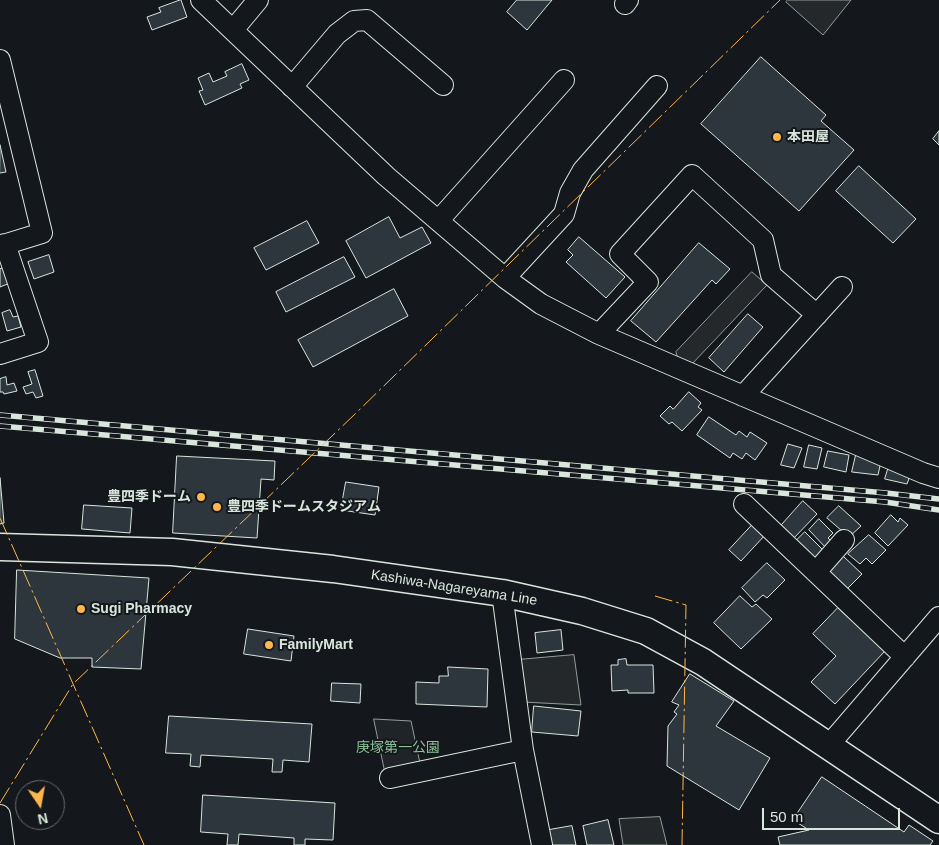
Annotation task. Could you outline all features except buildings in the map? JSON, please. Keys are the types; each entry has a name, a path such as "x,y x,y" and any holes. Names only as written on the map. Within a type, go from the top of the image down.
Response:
{"main road":[{"name":"Kashiwa-Nagareyama Line","path":"0,547 172,552 333,569 502,593 582,611 646,631 703,662 939,820"}],"street":[{"path":"201,0 386,176 505,278 542,304 599,334 923,473 939,478"},
{"path":"233,30 258,0"},
{"path":"292,87 337,34 354,21 367,20 443,85"},
{"path":"0,60 42,233 3,245 38,342 0,354"},
{"path":"439,220 564,80"},
{"path":"505,278 564,214 570,193 583,170 658,86"},
{"path":"599,334 648,282 620,254 692,175 763,240 771,274 817,315"},
{"path":"743,396 842,287"},
{"path":"744,504 906,657"},
{"path":"816,572 844,540"},
{"path":"502,593 523,750 542,845"},
{"path":"829,745 939,617"},
{"path":"390,778 523,750"},
{"path":"0,815 4,845"}],"green space":[{"name":"庚塚第一公園","path":"374,719 411,721 421,768 386,776"}],"shaded area":[{"path":"788,0 851,0 823,35 786,2"},
{"path":"752,272 767,285 691,365 678,359 676,352"},
{"path":"574,655 581,705 523,702 517,660"},
{"path":"660,817 667,845 623,845 619,819"}],"railway":[{"path":"0,415 939,499"},
{"path":"0,426 885,502 939,510"}],"power":[{"path":"0,803 73,684 355,414 780,0"},
{"path":"0,518 144,845"},
{"path":"655,596 686,605 682,845"}],"place":[{"name":"本田屋","path":"777,137"},
{"name":"豊四季ドーム","path":"201,497"},
{"name":"豊四季ドームスタジアム","path":"217,507"},
{"name":"Sugi Pharmacy","path":"81,609"},
{"name":"FamilyMart","path":"269,645"}]}
